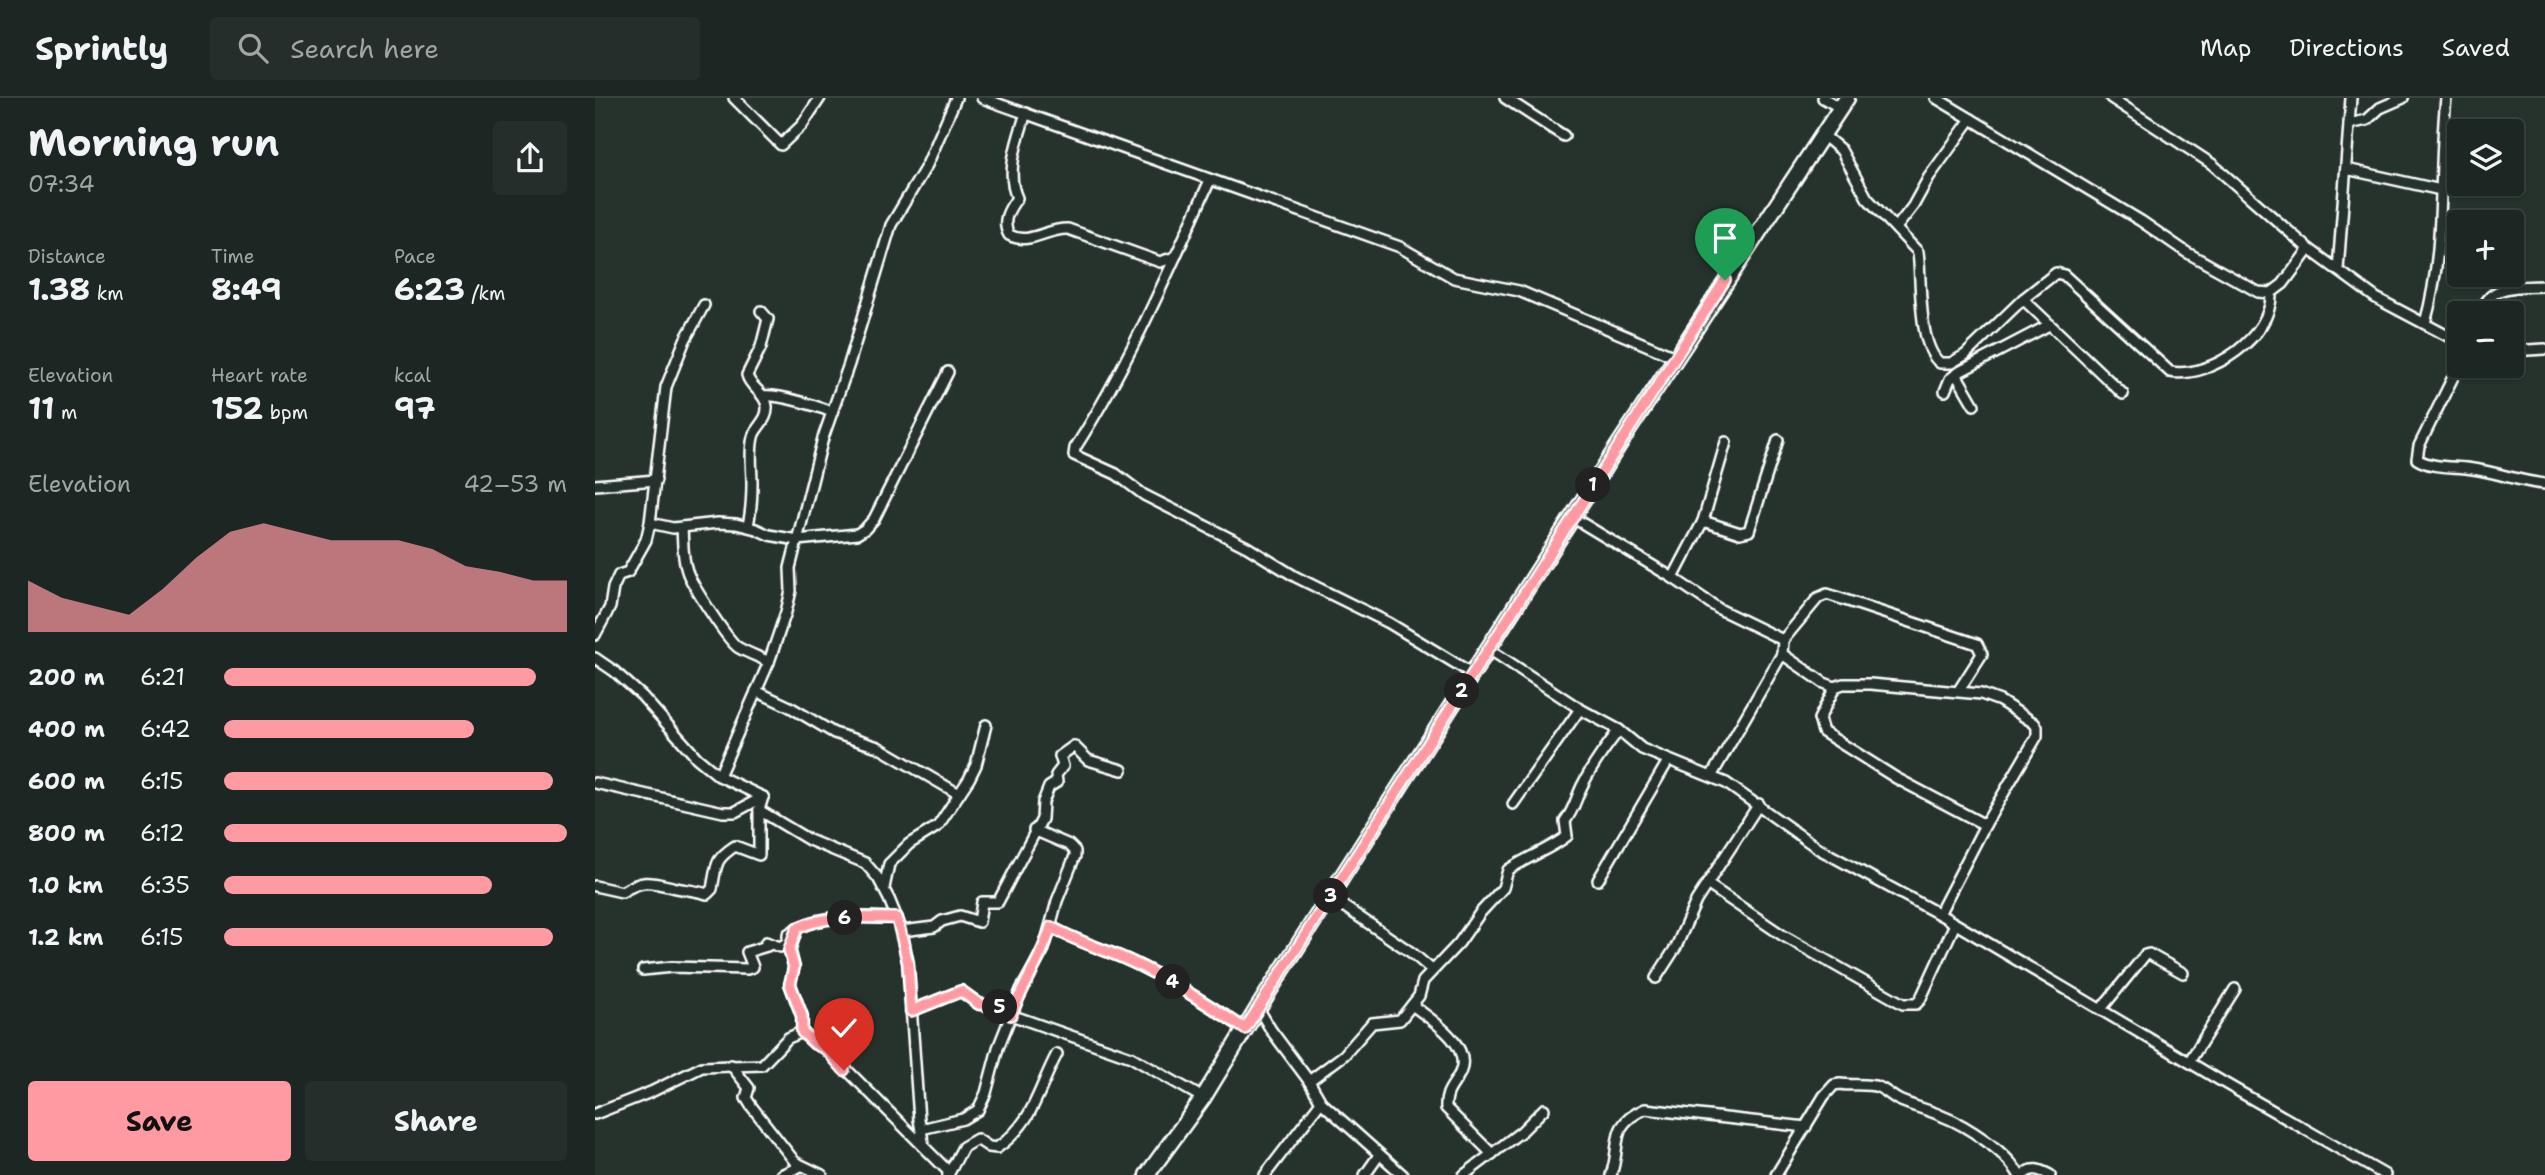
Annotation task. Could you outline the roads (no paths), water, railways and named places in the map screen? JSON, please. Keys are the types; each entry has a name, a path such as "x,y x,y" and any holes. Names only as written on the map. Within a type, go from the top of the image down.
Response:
{"main road":[{"path":"1152,1173 1203,1098 1725,280 1844,103"}],"street":[{"path":"734,98 781,145 802,125 820,98"},
{"path":"719,776 769,662 791,591 790,568 832,412 891,225 923,174 956,98"},
{"path":"982,98 1400,247 1454,278 1519,291 1677,358"},
{"path":"1505,98 1564,136"},
{"path":"1823,98 1844,103"},
{"path":"1936,98 2141,221 2186,252 2258,292 2271,293 2283,284 2309,249"},
{"path":"2111,98 2212,164 2309,249 2376,298 2447,335"},
{"path":"2338,270 2351,98"},
{"path":"2349,124 2367,120 2380,108 2403,98"},
{"path":"2425,323 2434,278 2446,98"},
{"path":"1026,113 1015,151 1012,187 1017,198 1008,209 1005,222 1009,235 1027,240 1068,229 1160,262 1175,257"},
{"path":"1896,228 1971,119"},
{"path":"1823,135 1841,150 1867,198 1918,252 1919,285 1927,338 1932,354 1940,363 1951,363 1965,355 2023,299 2056,274 2064,275 2170,372 2183,374 2225,359 2252,339 2272,306 2271,293"},
{"path":"2346,169 2441,190"},
{"path":"1210,180 1103,402 1075,448 1075,455 1116,474 1143,495 1247,547 1296,577 1389,623 1473,674"},
{"path":"2485,301 2493,293 2545,286"},
{"path":"2023,299 2123,394"},
{"path":"595,635 610,607 613,588 619,575 628,572 646,540 656,480 666,387 685,340 704,305"},
{"path":"748,526 754,434 764,423 767,408 763,396 750,384 747,375 761,347 768,319 761,311"},
{"path":"1945,391 1950,379 1956,374 2049,326"},
{"path":"2524,350 2545,349"},
{"path":"650,523 673,528 718,523 748,526 769,535 797,540 846,536 865,530 895,481 948,372"},
{"path":"1956,374 1974,405"},
{"path":"2453,378 2419,446 2417,459 2438,466 2471,468 2525,482 2545,484"},
{"path":"763,396 772,395 789,401 809,403 832,412"},
{"path":"767,408 789,401"},
{"path":"1703,521 1740,533 1749,531 1778,440"},
{"path":"1673,578 1703,521 1726,442"},
{"path":"595,485 656,480"},
{"path":"1572,517 1719,609 1783,640"},
{"path":"682,527 685,567 715,619 732,642 769,662"},
{"path":"1712,775 1782,654 1783,640 1818,598 1827,594 1977,644 1982,654 1959,690"},
{"path":"1489,649 1580,709 1619,730 1642,749 1668,761 1712,775 1759,804 1819,849 1955,923 2385,1175"},
{"path":"1782,654 1824,683 1835,687 1843,684 1870,684 1981,694 2000,701 2037,727 2037,736 1985,825 1939,914"},
{"path":"595,658 642,696 697,758 719,776 763,797"},
{"path":"1835,687 1819,719 1823,732 1896,778 1985,825"},
{"path":"756,691 834,733 878,747 959,794"},
{"path":"1513,804 1580,709"},
{"path":"884,888 890,864 909,844 938,826 959,794 976,765 986,725"},
{"path":"1309,1082 1344,1055 1372,1023 1400,1020 1419,996 1423,981 1459,943 1480,913 1503,888 1508,870 1567,836 1565,821 1573,811 1580,788 1619,730"},
{"path":"902,931 935,927 942,921 960,916 979,922 982,902 998,902 1042,819 1043,802 1049,787 1057,782 1056,775 1063,766 1060,755 1074,746 1088,760 1122,769"},
{"path":"1598,880 1668,761"},
{"path":"595,783 723,812 735,812 763,797"},
{"path":"595,886 622,892 633,885 658,881 669,887 707,894 712,889 717,861 724,851 735,846 759,855 759,810 763,797"},
{"path":"1656,978 1676,947 1696,901 1759,804"},
{"path":"759,810 809,840 865,863 884,888 902,931 908,963 924,1146"},
{"path":"921,1129 963,1119 978,1110 1021,990 1044,949 1075,851 1069,845 1034,830"},
{"path":"1707,884 1726,900 1782,935 1903,1004 1916,1004 1920,1000 1955,923"},
{"path":"1330,897 1412,953 1432,970"},
{"path":"643,970 673,967 747,969 753,967 747,952 768,946 767,942 780,947 788,942 788,934 814,920 897,918"},
{"path":"1051,927 1176,983 1245,1029"},
{"path":"797,928 789,950 794,967 790,984 802,1016 802,1032 815,1044 826,1049 844,1070 924,1146 946,1174 963,1147 977,1139 989,1147 997,1148 1021,1128 1039,1097 1057,1054"},
{"path":"2101,1009 2145,955 2149,954 2183,973"},
{"path":"2189,1062 2235,989"},
{"path":"911,1011 961,991 979,1004 1001,1007 1011,1015 1131,1057 1203,1098"},
{"path":"1412,1005 1444,1031 1458,1048 1462,1065 1448,1089 1446,1108 1492,1154"},
{"path":"1258,1008 1321,1102 1403,1175"},
{"path":"595,1114 651,1092 702,1067 762,1065 788,1038 802,1032"},
{"path":"731,1065 748,1088 746,1098 795,1163 822,1175"},
{"path":"1776,1175 1824,1096 1834,1085 1879,1087 1889,1095 1928,1113 1940,1115 1976,1135 2008,1159 2021,1175 2035,1169 2050,1175"},
{"path":"1265,1175 1321,1102"},
{"path":"1464,1175 1522,1131 1544,1109"},
{"path":"1611,1175 1618,1130 1630,1116 1645,1109 1806,1127"},
{"path":"1366,1175 1379,1155"},
{"path":"781,1175 801,1166"}]}
